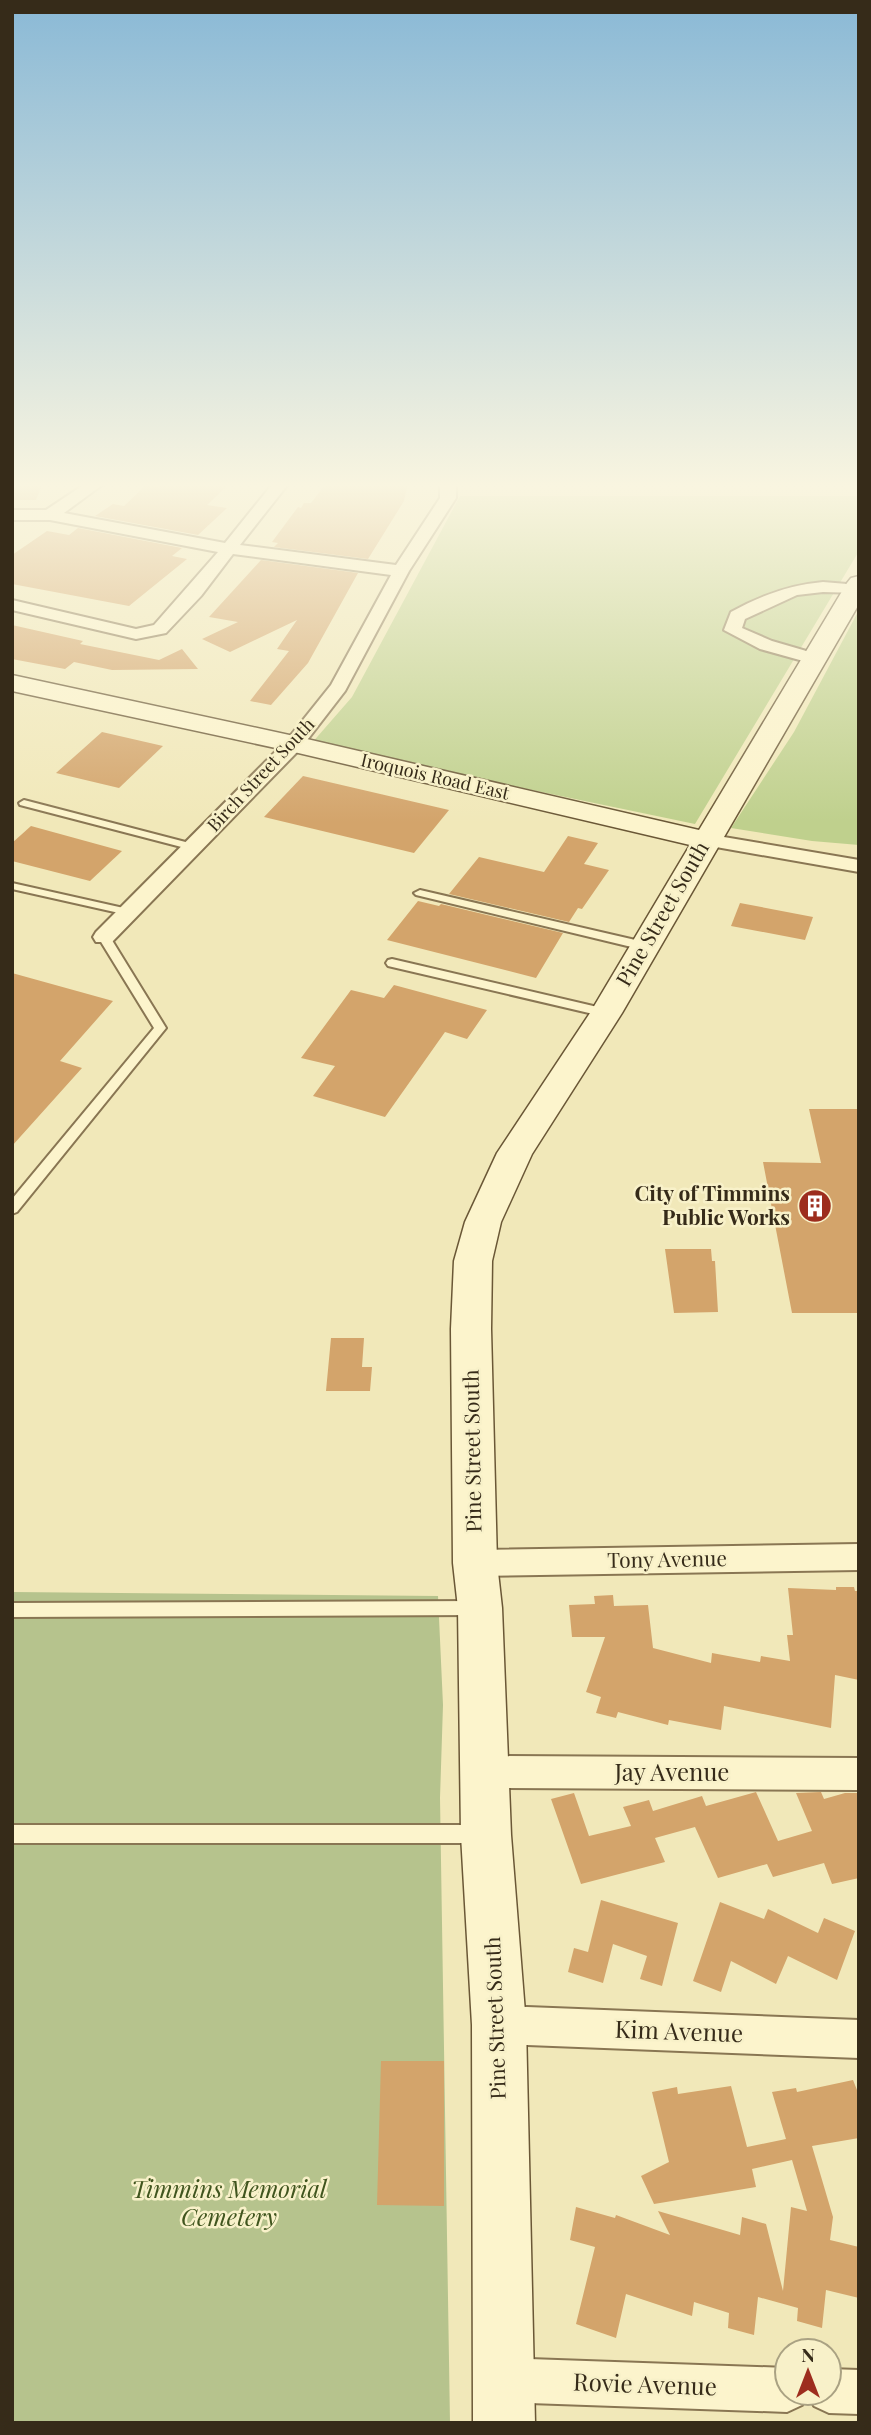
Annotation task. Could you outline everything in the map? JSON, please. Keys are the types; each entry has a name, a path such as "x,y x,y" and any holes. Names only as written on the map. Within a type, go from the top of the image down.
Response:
{"street":[{"path":"12,605 136,634 160,629 192,596"},
{"name":"Birch Street South","path":"104,937 294,744 339,687 387,596"},
{"path":"779,596 759,603 737,616 733,630 766,645 814,659"},
{"name":"Pine Street South","path":"503,2401 499,2025 486,1835 477,1585 471,1329 473,1261 483,1222 515,1153 606,1013 851,596"},
{"name":"Iroquois Road East","path":"12,683 294,744 706,840 859,866"},
{"name":"Tony Avenue","path":"477,1585 859,1557"},
{"name":"Jay Avenue","path":"485,1772 859,1774"},
{"name":"Kim Avenue","path":"499,2025 859,2039"},
{"name":"Rovie Avenue","path":"503,2401 773,2391"}],"lane":[{"path":"24,803 193,847"},
{"path":"12,886 128,912"},
{"path":"420,892 644,946"},
{"path":"12,1209 160,1028 104,937"},
{"path":"392,963 606,1013"},
{"path":"12,1609 477,1585"},
{"path":"12,1834 444,1832 486,1835"}],"green space":[{"path":"406,596 832,596 695,824 311,744 352,697"},
{"path":"859,610 859,845 812,841 731,828 794,732"},
{"name":"Timmins Memorial Cemetery","path":"12,1592 438,1596 443,1705 440,1798 450,2423 12,2423"}],"building":[{"path":"74,596 142,596 129,606"},
{"path":"228,596 345,596 308,663 271,705 250,701 289,651 277,649 297,620 230,652 202,639 238,622 209,617"},
{"path":"12,625 83,641 80,644 159,660 182,649 198,669 112,670 74,662 65,669 12,659"},
{"path":"102,732 163,746 119,788 56,773"},
{"path":"303,776 449,810 414,853 264,817"},
{"path":"31,826 122,851 90,881 12,861 12,843"},
{"path":"568,836 598,843 584,864 609,870 582,909 578,908 569,922 449,894 479,857 544,872"},
{"path":"418,901 563,933 536,978 387,940"},
{"path":"740,903 813,917 805,940 731,926"},
{"path":"12,973 113,1001 60,1061 82,1068 12,1146"},
{"path":"394,985 487,1010 467,1039 445,1032 385,1117 313,1096 335,1066 301,1058 351,990 384,998"},
{"name":"City of Timmins Public Works","path":"809,1109 859,1109 859,1313 792,1313 763,1162 821,1163"},
{"path":"665,1249 711,1249 712,1261 715,1261 718,1312 674,1313"},
{"path":"331,1338 364,1338 362,1367 372,1367 370,1391 326,1391"},
{"path":"836,1587 854,1587 855,1591 859,1591 859,1680 835,1675 831,1728 724,1706 721,1730 669,1720 668,1725 618,1712 616,1718 596,1713 601,1697 586,1692 605,1637 572,1637 569,1605 595,1604 594,1596 613,1595 614,1606 648,1605 653,1648 711,1663 712,1653 760,1662 761,1656 790,1661 787,1635 793,1635 788,1588 836,1590"},
{"path":"756,1792 778,1841 812,1831 796,1793 821,1792 824,1799 845,1793 859,1793 859,1878 832,1884 824,1863 773,1877 767,1864 718,1878 695,1827 655,1838 665,1862 581,1884 551,1799 574,1793 589,1836 631,1826 623,1807 649,1800 653,1811 702,1796 706,1806"},
{"path":"601,1900 678,1923 662,1986 640,1979 647,1956 613,1944 603,1983 568,1972 574,1948 588,1952"},
{"path":"720,1902 764,1919 768,1909 818,1933 824,1918 855,1931 837,1980 788,1956 776,1984 731,1961 721,1992 693,1981"},
{"path":"381,2061 444,2061 444,2206 377,2205"},
{"path":"853,2080 859,2095 859,2138 812,2146 833,2217 830,2240 859,2247 859,2298 826,2290 822,2328 797,2321 798,2308 758,2297 754,2335 728,2328 729,2313 694,2302 692,2316 626,2294 616,2338 576,2324 595,2247 570,2240 576,2207 615,2218 616,2215 670,2235 658,2211 740,2235 742,2217 766,2224 783,2291 791,2207 807,2211 792,2160 752,2169 756,2187 654,2204 641,2176 669,2162 652,2092 677,2087 678,2094 731,2086 747,2147 786,2139 772,2092 796,2088 797,2092"}],"place":[{"name":"City of Timmins Public Works","path":"815,1206"}]}
